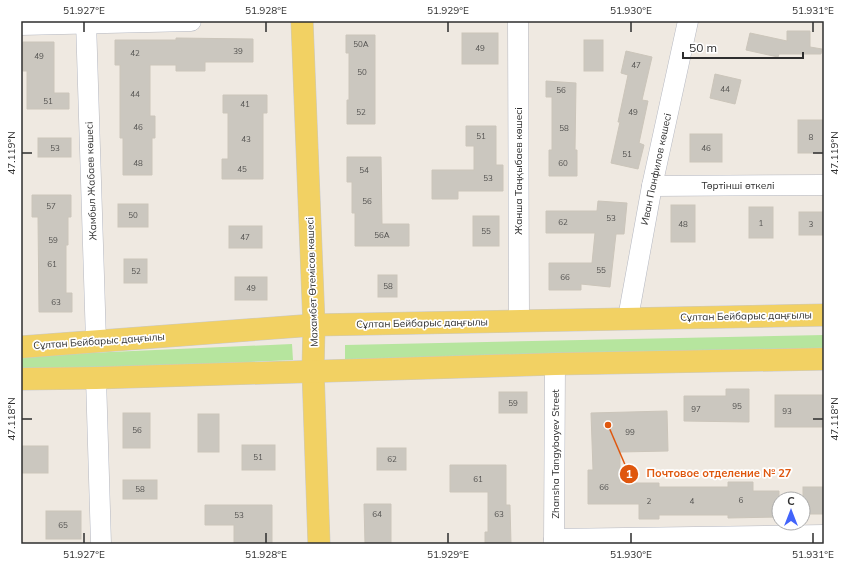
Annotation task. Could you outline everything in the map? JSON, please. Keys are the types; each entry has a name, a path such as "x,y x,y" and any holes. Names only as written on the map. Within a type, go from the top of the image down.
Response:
{"main road":[{"name":"Махамбет Өтемісов көшесі","path":"302,21 314,325 313,370 319,544"},
{"name":"Сұлтан Бейбарыс даңғылы","path":"21,347 314,325 824,315"},
{"path":"21,379 96,378 313,370 824,359"}],"street":[{"path":"21,25 86,22 191,21"},
{"name":"Жанша Таңқыбаев көшесі","path":"518,21 518,320"},
{"name":"Иван Панфилов көшесі","path":"628,318 652,186 688,21"},
{"name":"Жамбыл Жабаев көшесі","path":"86,22 96,341"},
{"name":"Төртінші өткелі","path":"652,186 824,185"},
{"name":"Zhansha Tangybayev Street","path":"554,542 555,364"},
{"path":"96,378 101,544"},
{"path":"554,542 824,535"}],"green space":[{"path":"824,335 824,351 345,361 345,345"},
{"path":"292,344 293,360 21,372 21,356"}],"building":[{"path":"787,31 810,31 810,47 822,49 821,54 779,54 778,57 746,50 750,33 787,41"},
{"path":"462,33 498,33 498,64 462,64"},
{"path":"346,35 375,35 375,124 347,124 347,100 349,100 349,53 346,53"},
{"path":"176,38 253,39 253,62 205,62 205,71 176,71 176,65 150,65 150,116 155,116 155,138 152,138 152,175 123,175 123,138 120,138 120,65 115,65 115,40 176,40"},
{"path":"584,40 603,40 603,71 584,71"},
{"path":"23,42 54,42 54,93 69,93 69,109 27,109 27,71 23,71"},
{"path":"626,51 652,57 642,100 648,101 639,143 644,145 638,169 611,163 628,75 621,73"},
{"path":"715,74 741,80 735,104 710,98"},
{"path":"546,81 576,83 575,150 577,150 577,176 549,176 549,150 552,150 552,97 546,97"},
{"path":"223,95 267,95 267,113 263,113 263,179 222,179 222,159 228,159 228,113 223,113"},
{"path":"798,120 824,120 824,153 798,153"},
{"path":"466,126 496,126 496,165 503,165 503,191 458,191 458,199 432,199 432,170 474,170 474,146 466,146"},
{"path":"690,134 722,134 722,162 690,162"},
{"path":"38,138 71,138 71,157 38,157"},
{"path":"347,157 381,157 382,224 409,224 409,246 355,246 355,213 352,213 352,182 347,182"},
{"path":"32,195 71,195 71,217 68,217 68,245 66,245 66,293 72,293 72,312 39,312 38,217 32,217"},
{"path":"598,201 627,203 624,234 616,234 610,287 581,284 581,290 549,290 549,263 592,263 595,233 546,233 546,211 597,211"},
{"path":"118,204 148,204 148,227 118,227"},
{"path":"671,205 695,205 695,242 671,242"},
{"path":"749,207 773,207 773,238 749,238"},
{"path":"799,212 824,212 824,235 799,235"},
{"path":"473,216 499,216 499,246 473,246"},
{"path":"229,226 262,226 262,248 229,248"},
{"path":"124,259 147,259 147,283 124,283"},
{"path":"378,275 397,275 397,297 378,297"},
{"path":"235,277 267,277 267,300 235,300"},
{"path":"726,389 749,389 749,422 684,421 684,396 726,396"},
{"path":"499,392 527,392 527,413 499,413"},
{"path":"775,395 824,395 824,427 775,427"},
{"path":"667,411 668,451 620,452 620,483 659,483 659,487 728,487 728,482 753,482 753,491 771,491 771,517 728,518 728,515 659,515 659,519 639,519 639,504 588,504 588,470 593,470 591,413"},
{"path":"123,413 150,413 150,448 123,448"},
{"path":"198,414 219,414 219,452 198,452"},
{"path":"242,445 275,445 275,470 242,470"},
{"path":"22,446 48,446 48,473 22,473"},
{"path":"377,448 406,448 406,470 377,470"},
{"path":"450,465 506,465 506,505 510,505 511,544 485,544 485,532 488,532 488,492 450,492"},
{"path":"123,480 157,480 157,499 123,499"},
{"path":"803,487 824,487 824,514 811,514 811,491 803,491"},
{"path":"364,504 391,504 391,544 365,544"},
{"path":"205,505 272,505 272,544 234,544 234,525 205,525"},
{"path":"46,511 81,511 81,539 46,539"}],"place":[{"name":"Почтовое отделение № 27","path":"608,425"}]}
